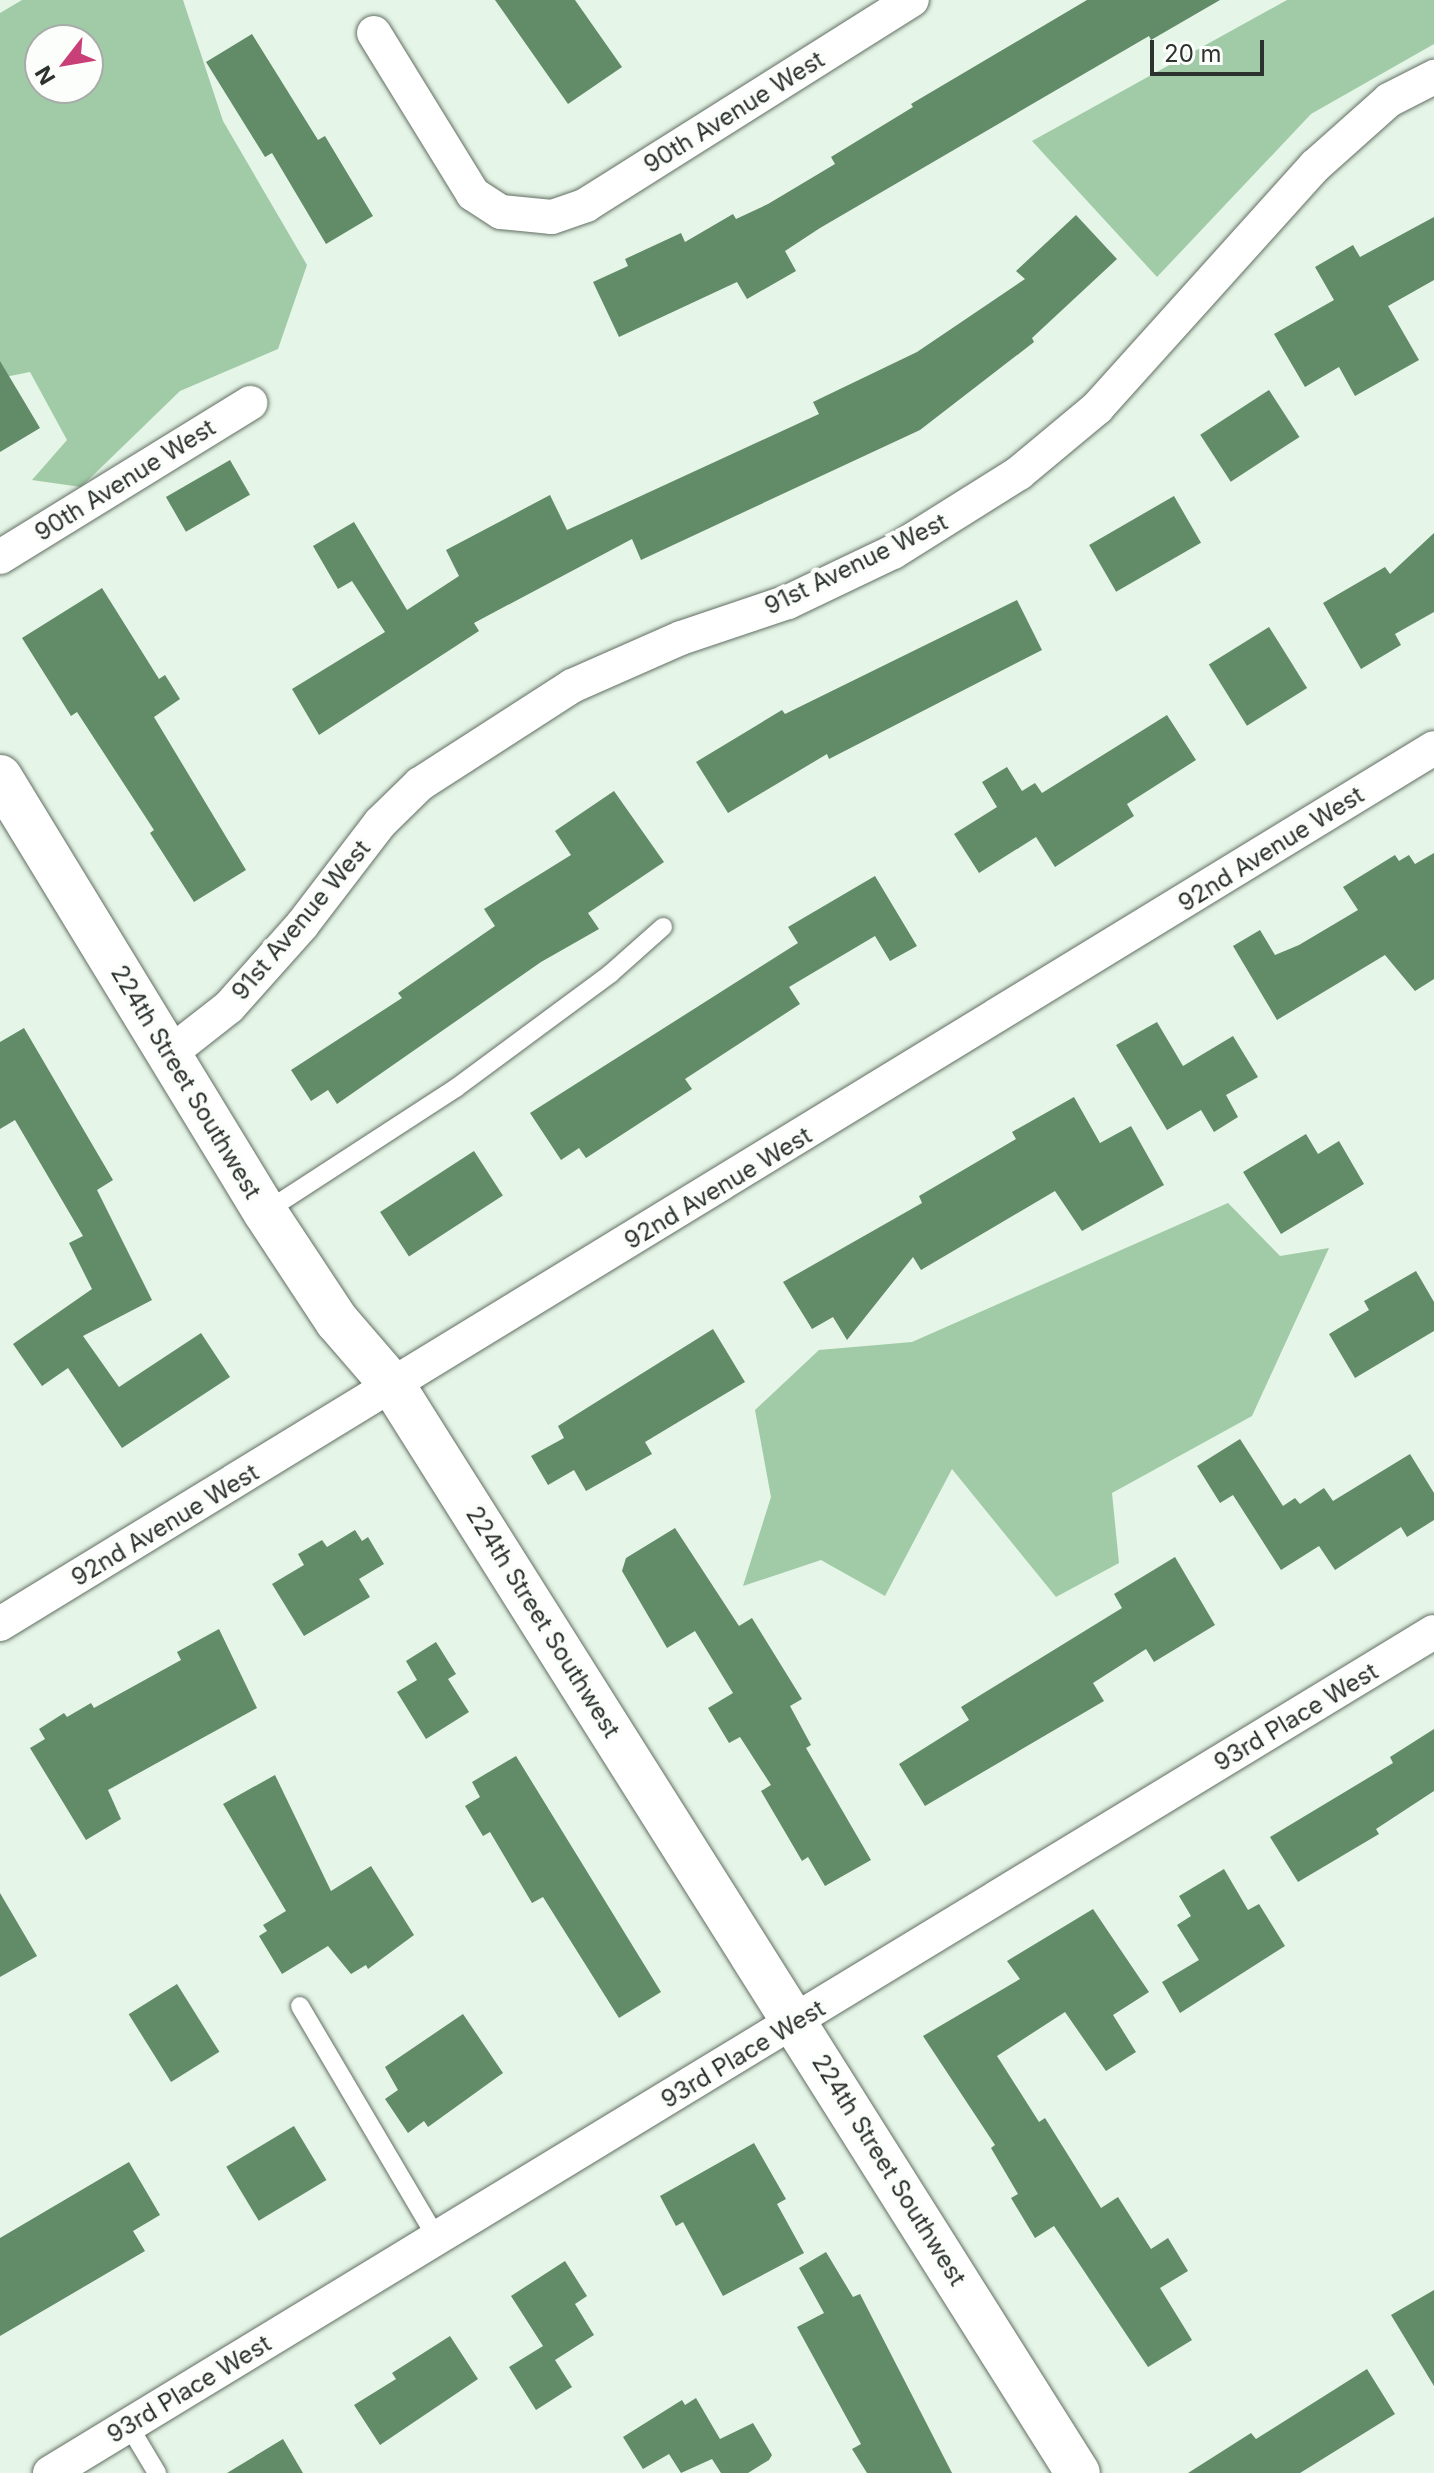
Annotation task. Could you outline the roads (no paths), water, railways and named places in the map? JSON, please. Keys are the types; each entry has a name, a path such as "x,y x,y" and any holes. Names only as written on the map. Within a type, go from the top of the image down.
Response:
{"street":[{"name":"90th Avenue West","path":"374,33 473,194 501,212 552,217 586,205 912,0"},
{"name":"91st Avenue West","path":"169,1054 229,1007 302,925 380,823 420,784 572,686 681,638 788,602 893,552 969,507 1097,408 1315,166 1389,100 1434,77"},
{"name":"90th Avenue West","path":"0,557 250,403"},
{"name":"92nd Avenue West","path":"0,1624 394,1387 1434,748"},
{"name":"224th Street Southwest","path":"0,777 265,1212 337,1321 394,1387 797,2022 1078,2473"},
{"name":"93rd Place West","path":"50,2473 797,2022 1434,1632"}],"lane":[{"path":"265,1212 456,1088 610,974 663,927"},
{"path":"300,2006 437,2239"},
{"path":"129,2426 157,2473"}]}
